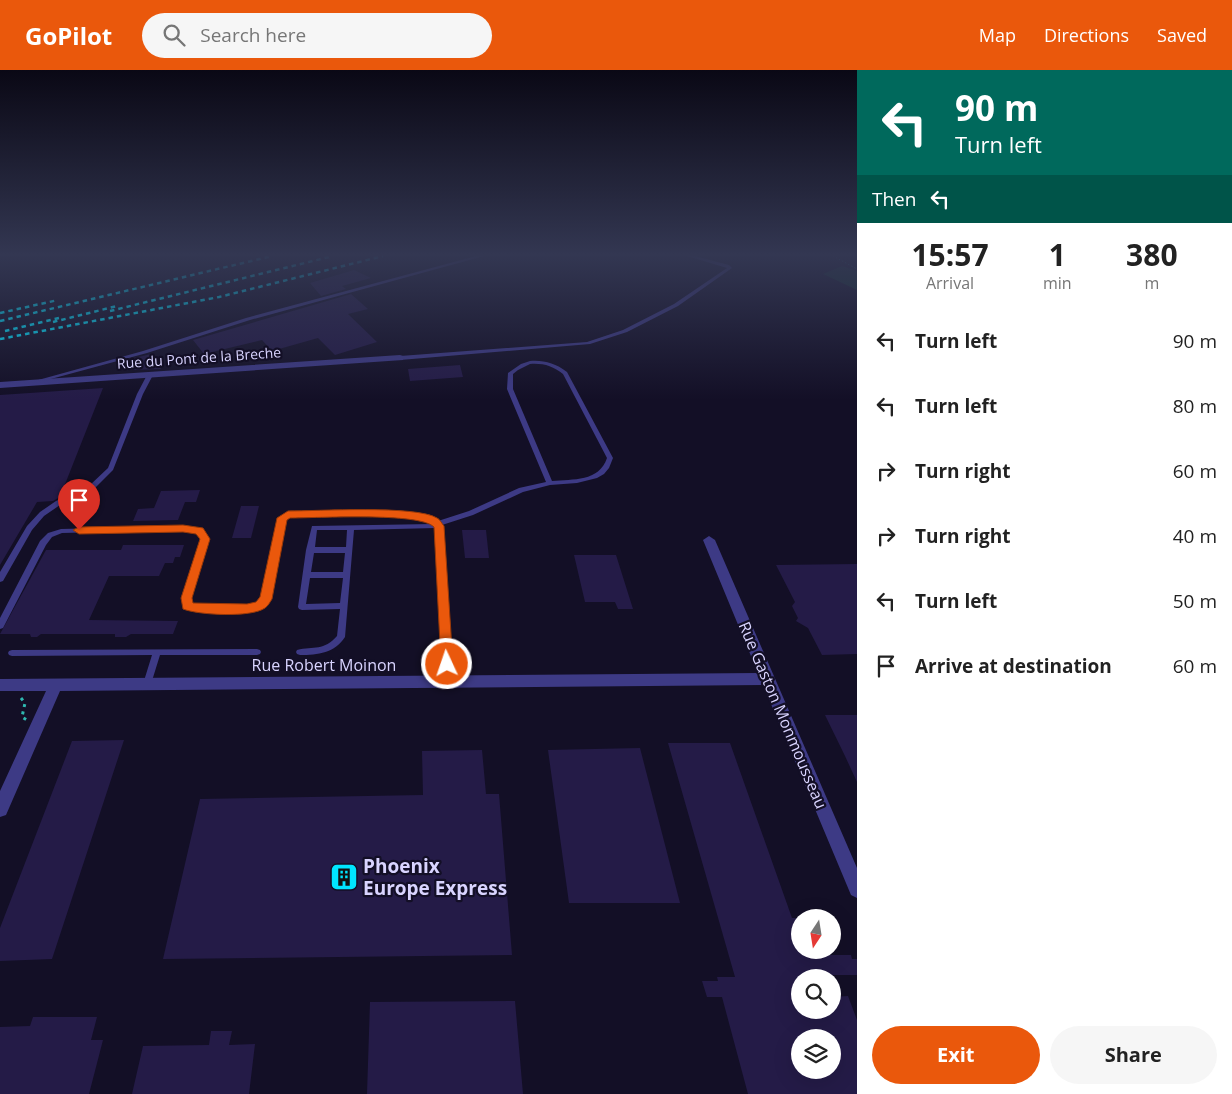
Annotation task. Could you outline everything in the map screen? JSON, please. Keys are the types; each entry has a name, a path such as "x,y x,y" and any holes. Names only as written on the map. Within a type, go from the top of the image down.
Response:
{"street":[{"name":"Rue du Pont de la Breche","path":"0,385 400,358"},
{"name":"Rue Gaston Monmousseau","path":"709,540 857,889"},
{"name":"Rue Robert Moinon","path":"0,685 768,678"},
{"path":"0,809 56,684"}],"lane":[{"path":"30,383 145,352 248,319 305,304"},
{"path":"400,358 588,343 625,331 678,304"},
{"path":"344,606 302,607 314,528 438,525 471,514 521,490 550,483 597,477 609,465 610,458 565,373 554,365 537,362 527,363 519,365 510,374 510,389 550,483"},
{"path":"0,579 29,528 42,514 58,503 91,488 111,469 150,375"},
{"path":"0,626 43,543 50,535 61,531 183,528 199,531 205,539 187,598 188,605 195,608 247,609 260,606 266,599 282,518 288,514 398,514 420,516 433,520 438,525 448,681"},
{"path":"300,652 320,652 335,646 341,637 351,527"},
{"path":"310,550 349,550"},
{"path":"306,575 346,575"},
{"path":"147,684 157,652"},
{"path":"12,653 257,652"}],"path":[{"path":"17,696 25,703 22,717 26,720 40,721"}],"building":[{"path":"317,304 362,304 368,309 348,314 377,342 335,355 318,338 272,351 262,340 204,354 193,340"},
{"path":"151,354 161,369 129,370 134,358"},
{"path":"460,365 463,377 410,381 408,369"},
{"path":"103,388 60,497 53,501 37,502 0,565 0,395"},
{"path":"200,490 196,502 185,502 178,520 133,521 138,509 154,508 161,491"},
{"path":"241,506 259,506 251,538 232,538"},
{"path":"462,530 486,530 489,558 465,558"},
{"path":"123,545 184,545 180,557 175,557 173,563 165,563 159,576 109,576 89,620 178,621 173,634 131,634 126,637 115,637 115,634 41,634 37,637 31,637 30,634 0,634 46,550 121,550"},
{"path":"574,555 616,555 633,609 618,609 615,602 585,602"},
{"path":"857,564 857,654 822,655 808,628 796,621 798,618 792,606 795,602 776,565"},
{"path":"825,715 857,715 857,782 845,756"},
{"path":"124,740 52,959 0,961 0,928 72,741"},
{"path":"668,743 730,743 791,915 791,959 841,959 841,955 851,955 852,959 857,959 857,975 841,975 841,969 791,969 791,1019 841,1019 841,996 848,996 857,1020 857,1094 748,1094 722,997 707,997 702,981 718,981 717,977 735,977"},
{"path":"640,748 680,903 569,903 548,750"},
{"name":"Phoenix Europe Express","path":"482,750 486,794 499,794 512,955 163,959 200,799 423,795 422,751"},
{"path":"515,1001 523,1094 367,1094 370,1002"},
{"path":"33,1017 97,1017 91,1040 103,1040 89,1094 0,1094 0,1027 30,1026"},
{"path":"211,1031 232,1031 229,1045 255,1044 249,1094 132,1094 143,1046 209,1045"}],"railway":[{"path":"0,313 41,304"},
{"path":"0,321 72,304"},
{"path":"110,311 139,304"},
{"path":"0,339 184,304"},
{"path":"53,322 117,306"},
{"path":"5,331 59,318"}],"place":[{"name":"Phoenix Europe Express","path":"344,877"}],"route":[{"path":"79,530 183,528 199,531 205,539 187,598 188,605 195,608 247,609 260,606 266,599 282,518 288,514 398,514 420,516 433,520 439,526 447,664"}]}
